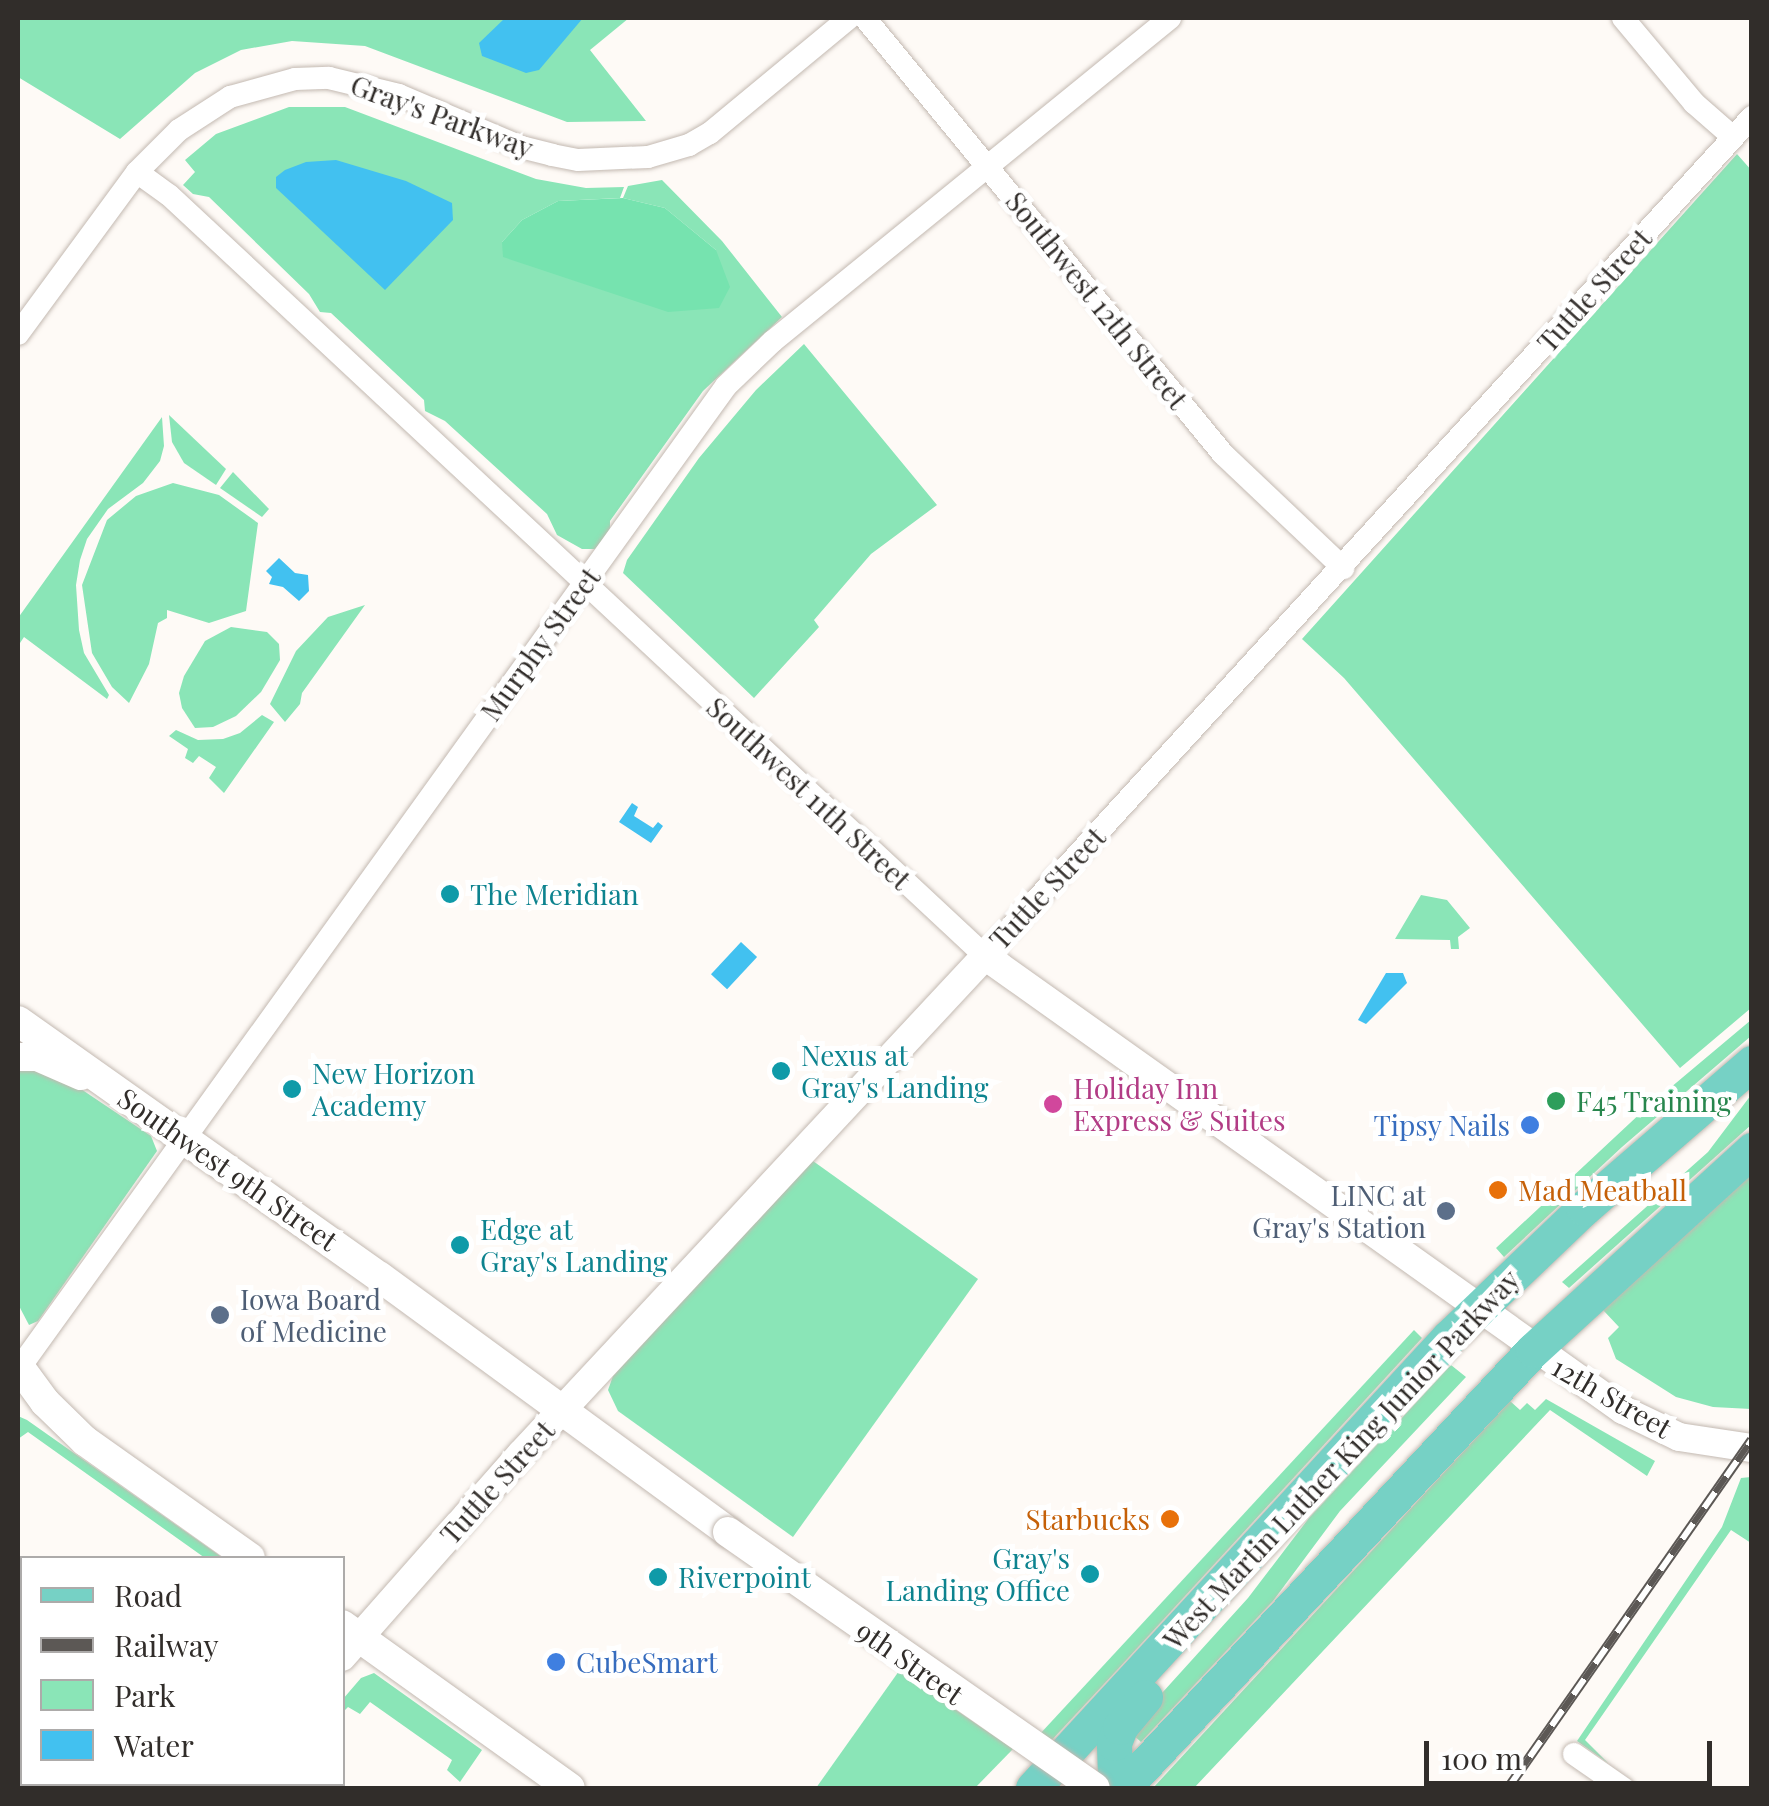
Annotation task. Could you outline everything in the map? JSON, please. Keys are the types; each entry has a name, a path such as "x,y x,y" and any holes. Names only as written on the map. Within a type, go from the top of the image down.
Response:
{"main road":[{"name":"Southwest 9th Street","path":"18,1021 728,1532"},
{"name":"West Martin Luther King Junior Parkway","path":"1040,1784 1477,1308 1672,1128 1752,1062"},
{"path":"1258,1545 1233,1601 1120,1727 1113,1760 1122,1788 1534,1350 1752,1150"},
{"path":"18,1368 84,1441 247,1556"},
{"name":"9th Street","path":"728,1532 1095,1788"},
{"path":"348,1640 570,1788"}],"street":[{"name":"Gray's Parkway","path":"18,334 137,172 180,130 230,97 295,79 330,78 399,95 521,147 552,155 578,160 648,157 689,145 710,133 848,18"},
{"name":"Southwest 12th Street","path":"865,18 1241,474 1343,568"},
{"name":"Murphy Street","path":"18,1368 698,420 748,363 1170,18"},
{"path":"1623,18 1694,103 1733,137"},
{"name":"Tuttle Street","path":"348,1640 1343,568 1752,117"},
{"name":"Southwest 11th Street","path":"137,172 184,209 985,956 1534,1350"},
{"path":"18,1056 54,1063 123,1096"},
{"name":"12th Street","path":"1534,1350 1652,1426 1710,1445 1752,1448"},
{"path":"1574,1754 1623,1788"}],"green space":[{"path":"18,18 629,18 590,50 646,121 567,122 365,46 292,41 241,50 195,73 120,139 18,77"},
{"path":"289,107 345,107 536,179 586,188 624,187 620,198 558,201 522,220 502,242 716,250 665,208 623,198 628,186 662,180 722,241 782,317 703,391 610,521 610,533 595,549 582,549 557,535 547,514 445,421 425,411 424,400 331,313 320,312 309,294 209,197 193,194 183,185 195,172 185,160 216,134"},
{"path":"1737,154 1752,171 1751,1008 1680,1068 1344,678 1302,639"},
{"path":"623,198 665,208 716,250 730,287 719,308 668,312 503,257 502,242 522,220 558,201"},
{"path":"804,344 937,505 871,554 814,620 819,627 754,698 623,573 627,560 699,458 756,390"},
{"path":"169,415 226,469 216,485 184,463 172,442"},
{"path":"162,417 164,446 160,461 143,483 108,509 87,539 80,560 76,585 79,630 84,653 109,695 107,699 24,637 18,646 18,618"},
{"path":"233,472 269,509 262,517 220,488"},
{"path":"173,483 219,495 258,523 246,611 209,623 167,610 167,618 158,623 149,664 129,703 112,687 92,653 82,585 107,520 136,496"},
{"path":"365,605 285,722 270,704 296,651 328,617"},
{"path":"231,627 267,632 279,644 280,660 261,692 236,716 213,727 195,728 182,708 179,693 184,676 205,641"},
{"path":"262,715 274,722 224,793 209,778 216,767 199,756 193,763 185,758 188,749 169,736 176,730 198,740 223,739 240,733"},
{"path":"1421,895 1447,900 1470,928 1458,937 1459,949 1451,949 1450,940 1395,939"},
{"path":"1751,1020 1751,1036 1622,1147 1504,1257 1496,1248 1645,1109"},
{"path":"18,1065 75,1085 151,1136 157,1151 38,1321 29,1325 18,1304"},
{"path":"1751,1095 1751,1125 1569,1288 1562,1282 1708,1152"},
{"path":"813,1161 978,1279 793,1537 618,1411 608,1390 613,1376"},
{"path":"1751,1175 1751,1409 1713,1407 1676,1397 1616,1359 1608,1338 1619,1327 1603,1310"},
{"path":"1414,1330 1422,1338 1118,1669 1050,1742 1039,1735"},
{"path":"1451,1365 1466,1377 1340,1511 1273,1601 1141,1742 1130,1732 1143,1714 1248,1598 1309,1518"},
{"path":"1546,1399 1655,1461 1647,1476 1550,1410 1194,1788 1153,1788 1510,1401 1520,1410 1527,1403 1535,1410"},
{"path":"18,1416 220,1556 202,1556 28,1432 18,1439"},
{"path":"1751,1477 1751,1543 1731,1530 1585,1740 1608,1763 1577,1741 1722,1527 1741,1478"},
{"path":"899,1671 1013,1749 975,1788 816,1788"},
{"path":"374,1673 482,1750 460,1782 447,1770 452,1760 370,1702 360,1714 348,1707 345,1710 345,1697 361,1678"}],"water":[{"path":"505,18 583,18 539,70 526,73 482,56 479,43"},
{"path":"336,160 406,181 452,203 453,220 385,290 276,188 276,177 285,170 306,162"},
{"path":"279,558 295,573 308,575 309,591 299,601 283,587 269,584 272,577 266,571"},
{"path":"632,803 638,807 634,816 653,828 658,822 663,826 651,843 619,822"},
{"path":"741,942 757,957 727,989 711,974"},
{"path":"1386,973 1403,973 1407,983 1366,1024 1358,1020"}],"railway":[{"path":"1508,1788 1752,1440"}],"place":[{"name":"The Meridian","path":"450,894"},
{"name":"Nexus at Gray's Landing","path":"781,1071"},
{"name":"New Horizon Academy","path":"292,1089"},
{"name":"F45 Training","path":"1556,1101"},
{"name":"Holiday Inn Express & Suites","path":"1053,1104"},
{"name":"Tipsy Nails","path":"1530,1125"},
{"name":"Mad Meatball","path":"1498,1190"},
{"name":"LINC at Gray's Station","path":"1446,1211"},
{"name":"Edge at Gray's Landing","path":"460,1245"},
{"name":"Iowa Board of Medicine","path":"220,1315"},
{"name":"Starbucks","path":"1170,1519"},
{"name":"Gray's Landing Office","path":"1090,1574"},
{"name":"Riverpoint","path":"658,1577"},
{"name":"CubeSmart","path":"556,1662"}]}
